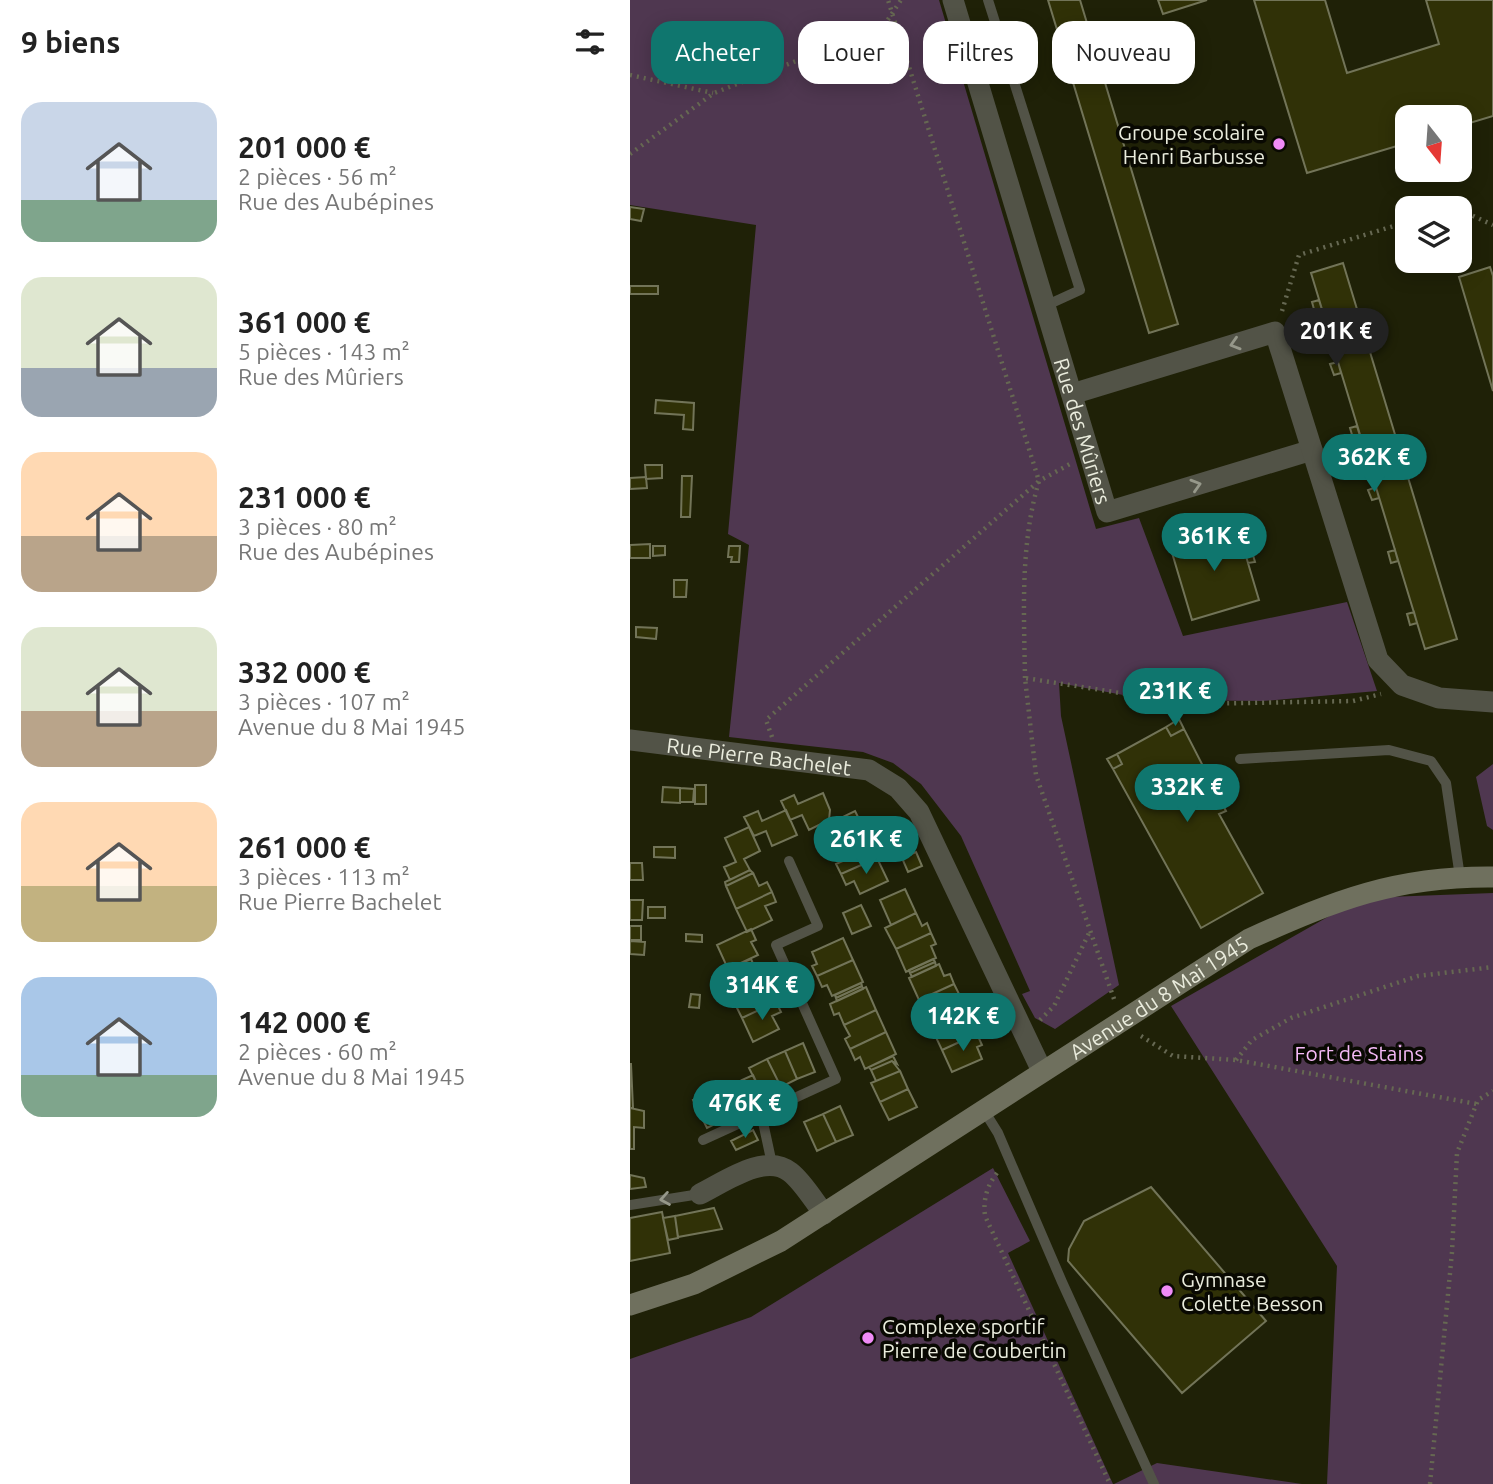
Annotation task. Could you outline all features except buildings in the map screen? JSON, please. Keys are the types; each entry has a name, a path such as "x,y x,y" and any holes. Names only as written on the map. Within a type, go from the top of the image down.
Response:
{"street":[{"name":"Rue des Mûriers","path":"953,0 1107,512 1312,450"},
{"path":"1072,394 1275,332 1378,660 1402,685 1439,698 1493,702"},
{"name":"Rue Pierre Bachelet","path":"630,740 869,770 898,788 919,812 1042,1071"},
{"name":"Avenue du 8 Mai 1945","path":"630,1305 694,1284 742,1263 824,1214 1121,1019 1249,939 1322,906 1390,885 1460,877 1493,877"},
{"path":"699,1194 749,1171 772,1164 790,1171 824,1214"}],"lane":[{"path":"988,0 1080,290 1045,306"},
{"path":"1240,760 1389,750 1431,761 1446,783 1460,877"},
{"path":"703,1140 836,1079 776,945 818,926 789,861"},
{"path":"983,1110 1009,1159 1154,1484"},
{"path":"761,1114 772,1164"},
{"path":"630,1205 699,1194"}],"path":[{"path":"888,0 1039,481 1032,505 1023,572 1025,678 1036,775 1121,1019 1150,1044 1173,1056 1236,1060 1476,1104"},
{"path":"630,154 714,93 883,27 901,0"},
{"path":"630,75 714,93"},
{"path":"1472,216 1493,225"},
{"path":"1275,332 1299,255 1395,226"},
{"path":"778,759 766,720 1039,481 1090,454"},
{"path":"1025,678 1191,704 1353,701 1380,695 1402,685"},
{"path":"1023,1033 1054,1006 1090,930"},
{"path":"1236,1060 1252,1040 1291,1018 1418,976 1493,967"},
{"path":"1430,1484 1452,1252 1457,1153 1476,1104 1493,1091"},
{"path":"1009,1159 990,1181 983,1203 985,1216 1110,1484"},
{"path":"992,1322 1000,1331 1032,1317"}],"green space":[{"path":"630,0 939,0 945,21 923,21 923,84 964,84 1096,529 1139,518 1183,636 1347,602 1377,691 1263,701 1150,700 1059,683 1061,716 1119,985 1055,1029 1035,1018 1022,994 1030,991 961,836 921,784 893,763 863,752 729,737 749,545 728,534 756,225 630,205"},
{"path":"1493,764 1493,830 1487,826 1476,777"},
{"name":"Fort de Stains","path":"1493,893 1493,1484 1327,1484 1337,1266 1171,1006 1361,898"},
{"name":"Complexe sportif Pierre de Coubertin","path":"993,1168 1030,1241 1008,1253 1113,1484 630,1484 630,1359 751,1317"},
{"path":"1157,1463 1302,1484 1114,1484"}],"place":[{"name":"Groupe scolaire Henri Barbusse","path":"1279,144"},
{"name":"Gymnase Colette Besson","path":"1167,1291"},
{"name":"Complexe sportif Pierre de Coubertin","path":"868,1338"}]}
